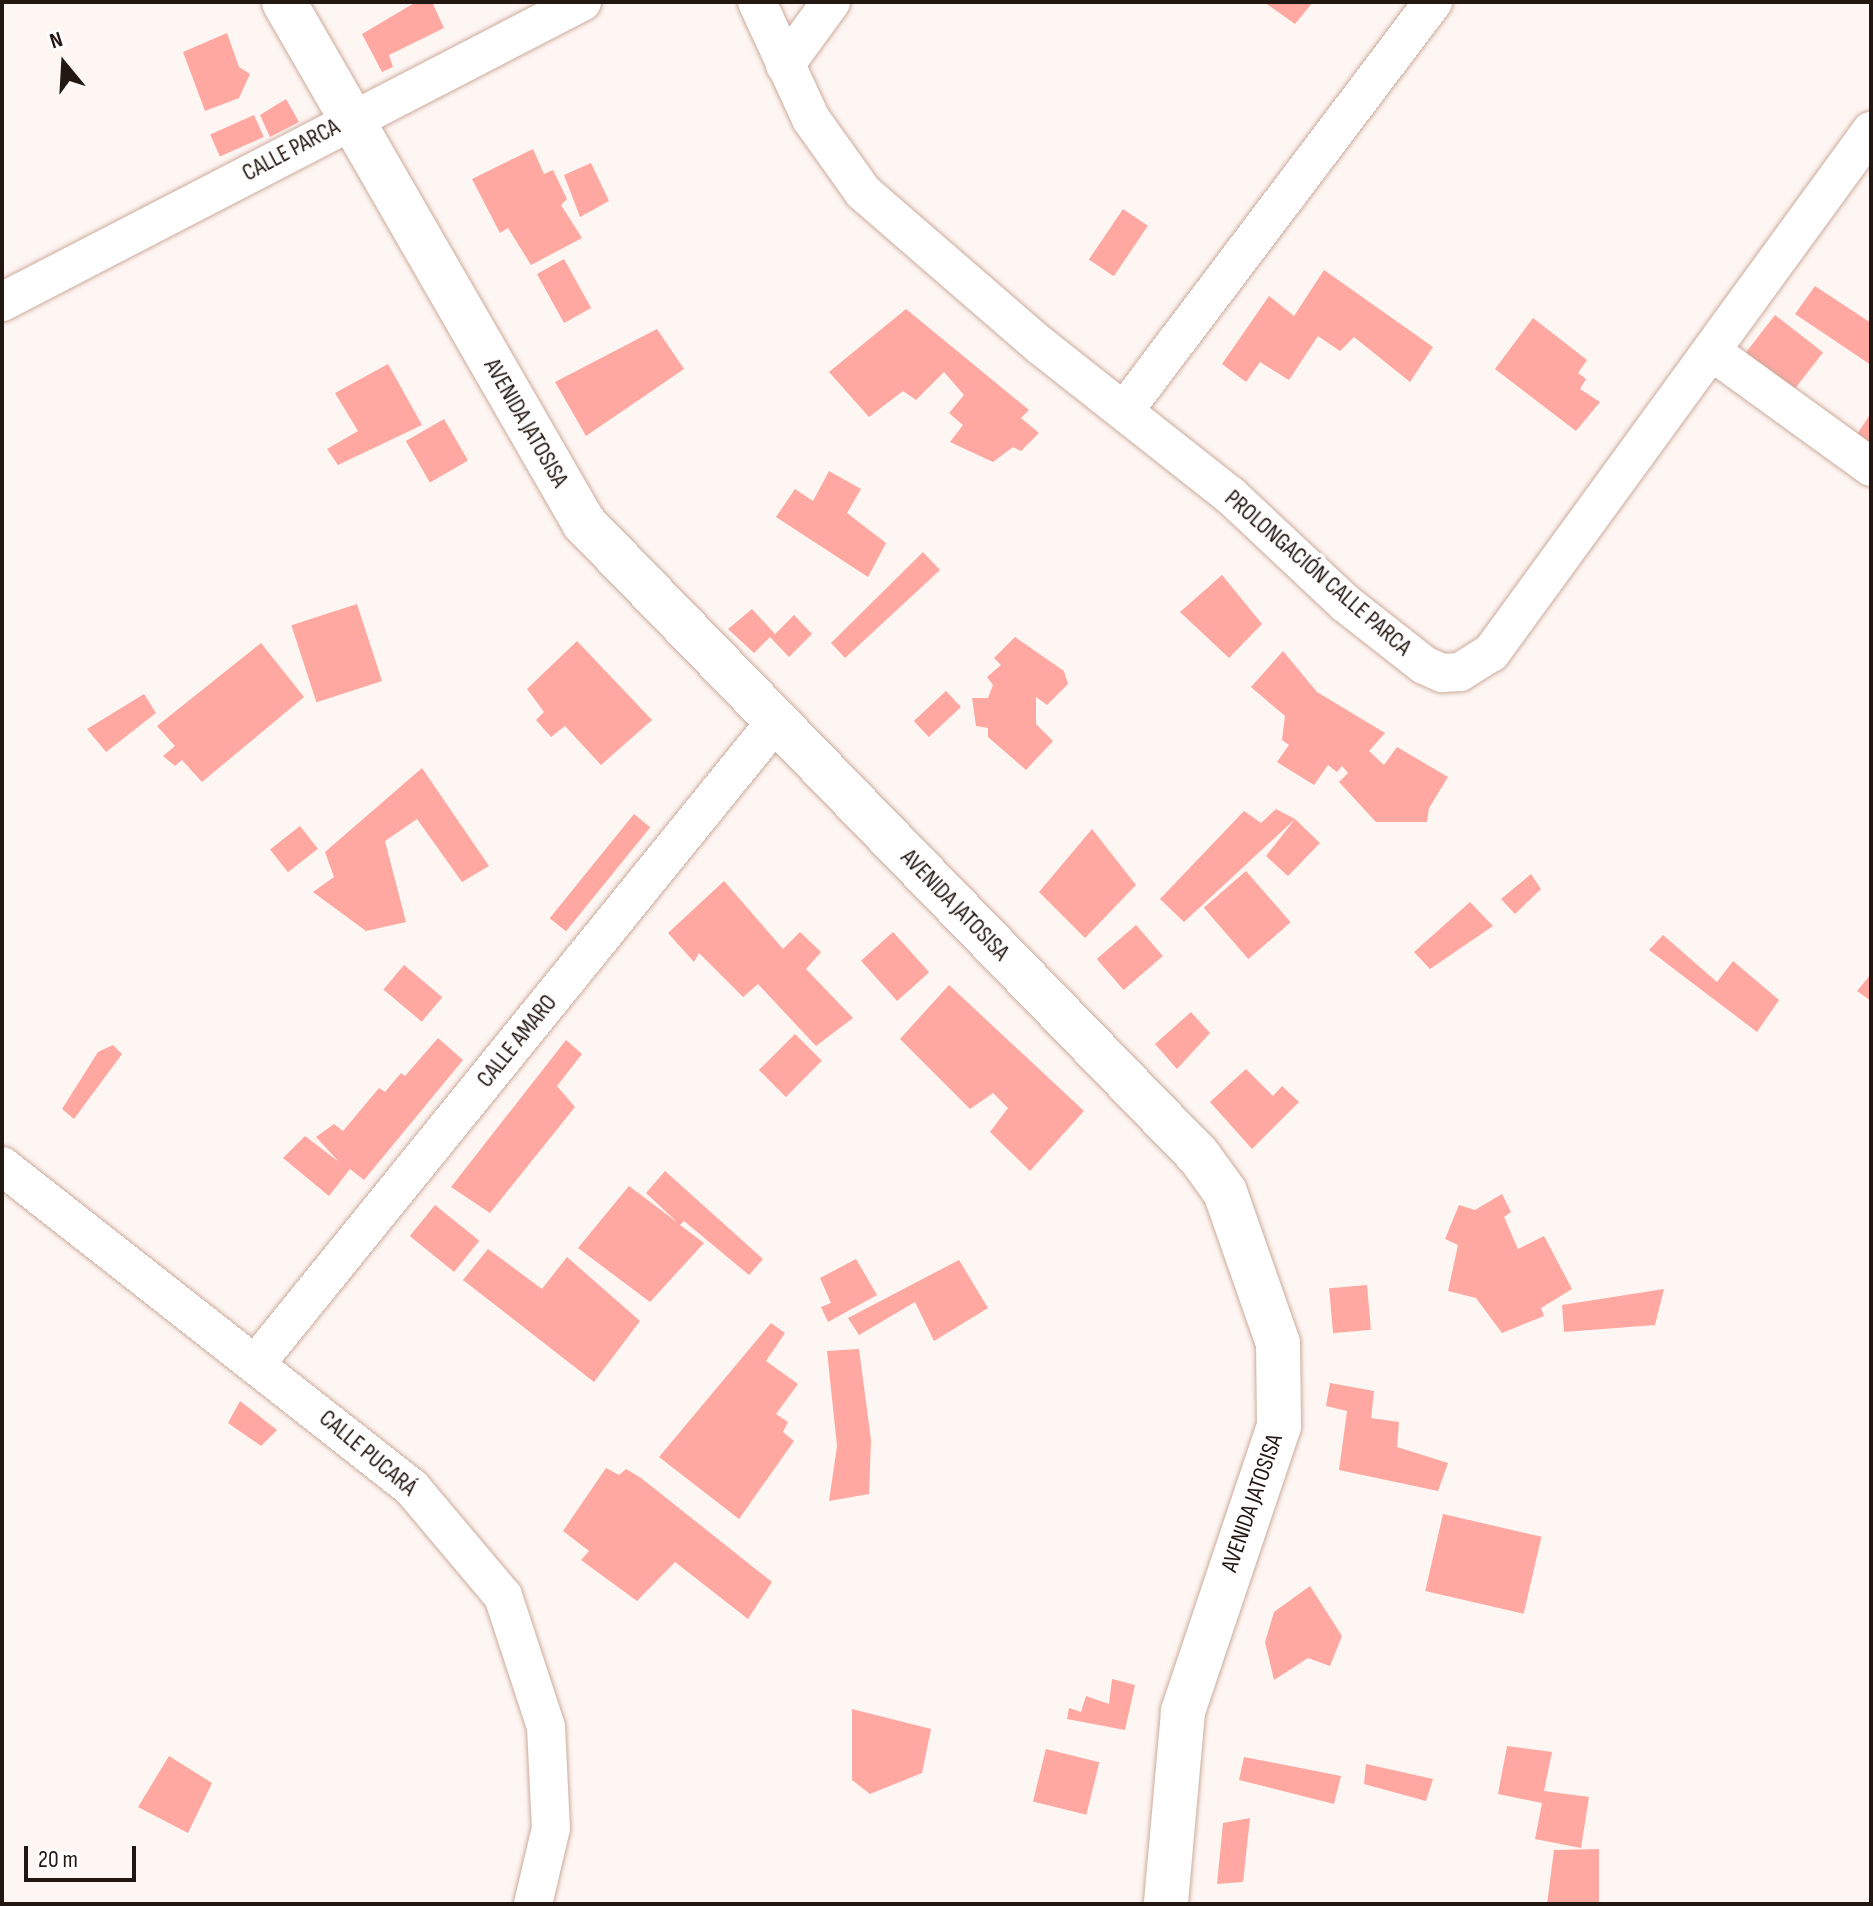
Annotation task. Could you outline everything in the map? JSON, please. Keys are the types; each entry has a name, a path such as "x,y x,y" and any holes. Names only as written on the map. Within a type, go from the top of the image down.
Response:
{"street":[{"name":"AVENIDA JATOSISA","path":"284,2 584,523 1199,1156 1225,1192 1243,1232 1278,1343 1279,1426 1183,1712 1166,1904"},
{"name":"CALLE PARCA","path":"2,302 350,119 582,2"},
{"name":"PROLONGACIÓN CALLE PARCA","path":"757,2 811,119 863,192 1124,411 1230,495 1345,603 1413,656 1442,673 1460,672 1491,653 1871,131"},
{"path":"785,65 831,2"},
{"path":"1124,411 1433,2"},
{"path":"1711,351 1871,467"},
{"name":"CALLE AMARO","path":"258,1361 776,721"},
{"name":"CALLE PUCARÁ","path":"2,1166 258,1361 412,1488 503,1596 546,1727 551,1828 533,1904"}],"building":[{"path":"416,2 432,2 444,28 389,55 393,67 382,72 362,34"},
{"path":"1264,2 1313,2 1295,24"},
{"path":"227,33 239,67 250,74 239,98 205,111 183,52"},
{"path":"286,99 299,122 270,137 260,115"},
{"path":"254,115 264,137 220,156 210,135"},
{"path":"533,149 544,174 553,170 567,199 561,205 582,238 531,265 508,228 500,233 472,179"},
{"path":"591,163 609,201 580,217 564,175"},
{"path":"1123,209 1148,226 1114,276 1089,260"},
{"path":"564,259 591,308 564,323 537,274"},
{"path":"1324,270 1433,347 1410,382 1354,337 1340,351 1318,336 1289,380 1260,362 1246,382 1222,364 1269,296 1294,316"},
{"path":"1815,286 1871,323 1871,365 1795,314"},
{"path":"906,309 1029,410 1021,418 1039,433 1021,451 1013,447 993,462 950,442 963,425 949,413 964,395 944,372 916,400 903,391 869,417 829,372"},
{"path":"1775,315 1823,353 1789,397 1741,359"},
{"path":"1533,318 1587,360 1578,373 1586,379 1580,389 1600,402 1576,431 1495,369"},
{"path":"657,329 684,369 586,436 555,382"},
{"path":"388,364 422,425 338,465 327,449 358,431 335,393"},
{"path":"1871,413 1871,447 1856,436"},
{"path":"444,419 468,461 430,483 406,441"},
{"path":"829,471 861,489 847,513 886,543 868,577 776,517 795,489 813,501"},
{"path":"923,552 940,570 845,658 831,643"},
{"path":"1222,575 1262,624 1229,658 1180,612"},
{"path":"357,604 382,681 316,702 291,625"},
{"path":"752,609 775,634 794,615 812,634 789,657 770,637 754,653 728,629"},
{"path":"1015,637 1064,671 1068,684 1047,705 1036,697 1036,724 1053,741 1026,770 988,737 988,728 976,726 972,698 988,698 993,685 987,677 1001,665 994,658"},
{"path":"577,641 652,720 601,765 565,726 551,737 536,720 544,712 527,689"},
{"path":"261,643 304,697 202,782 182,760 175,766 163,756 175,746 157,726"},
{"path":"1283,651 1317,692 1385,733 1369,751 1384,765 1397,747 1448,777 1429,808 1427,822 1376,822 1339,782 1348,773 1342,766 1337,772 1328,765 1314,785 1277,762 1289,745 1282,740 1285,716 1251,687"},
{"path":"946,691 961,707 929,737 914,721"},
{"path":"144,694 156,713 106,752 87,729"},
{"path":"422,768 489,866 462,882 417,819 385,841 406,922 366,931 313,892 334,877 325,852"},
{"path":"1276,809 1295,819 1184,922 1160,899 1244,811 1261,823"},
{"path":"634,814 650,827 566,931 550,918"},
{"path":"1295,819 1320,843 1288,876 1266,856"},
{"path":"300,826 318,849 288,872 270,849"},
{"path":"1092,829 1136,885 1085,938 1039,892"},
{"path":"1246,871 1291,922 1248,959 1204,908"},
{"path":"1531,874 1541,889 1515,914 1501,899"},
{"path":"724,881 783,949 800,932 821,952 806,969 853,1018 816,1046 758,984 743,997 699,953 694,962 668,933"},
{"path":"1470,902 1493,926 1430,969 1414,952"},
{"path":"1136,925 1163,956 1124,990 1097,959"},
{"path":"893,932 929,972 897,1001 861,961"},
{"path":"1663,935 1717,982 1733,961 1779,1000 1757,1032 1649,950"},
{"path":"404,965 442,997 422,1022 383,990"},
{"path":"1871,974 1871,1001 1857,991"},
{"path":"949,985 1084,1111 1030,1171 990,1132 1008,1108 993,1093 970,1109 900,1039"},
{"path":"1191,1012 1210,1033 1177,1069 1155,1044"},
{"path":"795,1034 822,1061 786,1097 759,1070"},
{"path":"438,1038 463,1060 364,1180 350,1169 329,1196 283,1158 305,1136 339,1162 316,1137 334,1124 343,1131 379,1088 385,1092 401,1073 405,1076"},
{"path":"566,1040 582,1054 557,1086 575,1107 490,1213 451,1187"},
{"path":"113,1045 122,1054 74,1119 62,1109 98,1052"},
{"path":"1246,1069 1273,1096 1282,1086 1299,1102 1252,1149 1210,1102"},
{"path":"665,1171 763,1259 749,1275 684,1221 680,1225 704,1243 650,1302 578,1248 629,1186 678,1223 646,1193"},
{"path":"1502,1194 1511,1212 1504,1217 1518,1249 1544,1236 1572,1289 1541,1308 1544,1316 1502,1333 1476,1298 1448,1291 1458,1245 1445,1239 1459,1205 1475,1210"},
{"path":"435,1205 479,1241 454,1272 410,1236"},
{"path":"488,1249 542,1289 567,1257 640,1321 594,1382 463,1280"},
{"path":"856,1259 877,1295 828,1322 821,1307 831,1303 820,1278"},
{"path":"959,1260 988,1308 934,1341 915,1302 859,1335 848,1318"},
{"path":"1367,1285 1371,1330 1333,1333 1329,1288"},
{"path":"1664,1289 1655,1325 1564,1332 1562,1305"},
{"path":"771,1323 785,1333 766,1361 798,1384 776,1414 788,1422 783,1432 794,1441 739,1519 659,1457"},
{"path":"859,1349 871,1440 869,1494 829,1501 837,1446 827,1351"},
{"path":"1330,1383 1374,1391 1371,1418 1399,1422 1397,1447 1448,1463 1438,1491 1339,1470 1347,1411 1326,1406"},
{"path":"240,1401 277,1430 261,1446 228,1423"},
{"path":"606,1468 619,1475 626,1469 641,1478 772,1582 748,1619 675,1562 637,1601 581,1560 589,1551 563,1531"},
{"path":"1443,1514 1541,1537 1524,1614 1425,1591"},
{"path":"1310,1586 1342,1636 1330,1666 1308,1658 1274,1680 1265,1642 1274,1612"},
{"path":"1112,1679 1135,1685 1125,1730 1067,1719 1069,1708 1081,1712 1086,1696 1109,1704"},
{"path":"852,1709 931,1729 922,1773 870,1794 852,1780"},
{"path":"1507,1746 1552,1752 1544,1791 1589,1797 1581,1848 1535,1839 1542,1803 1498,1794"},
{"path":"1046,1749 1099,1762 1086,1815 1033,1801"},
{"path":"169,1756 212,1783 188,1833 138,1807"},
{"path":"1244,1757 1341,1776 1334,1804 1239,1780"},
{"path":"1366,1764 1433,1779 1426,1801 1364,1784"},
{"path":"1250,1818 1243,1882 1217,1884 1223,1823"},
{"path":"1599,1849 1599,1904 1547,1904 1554,1850"}]}
